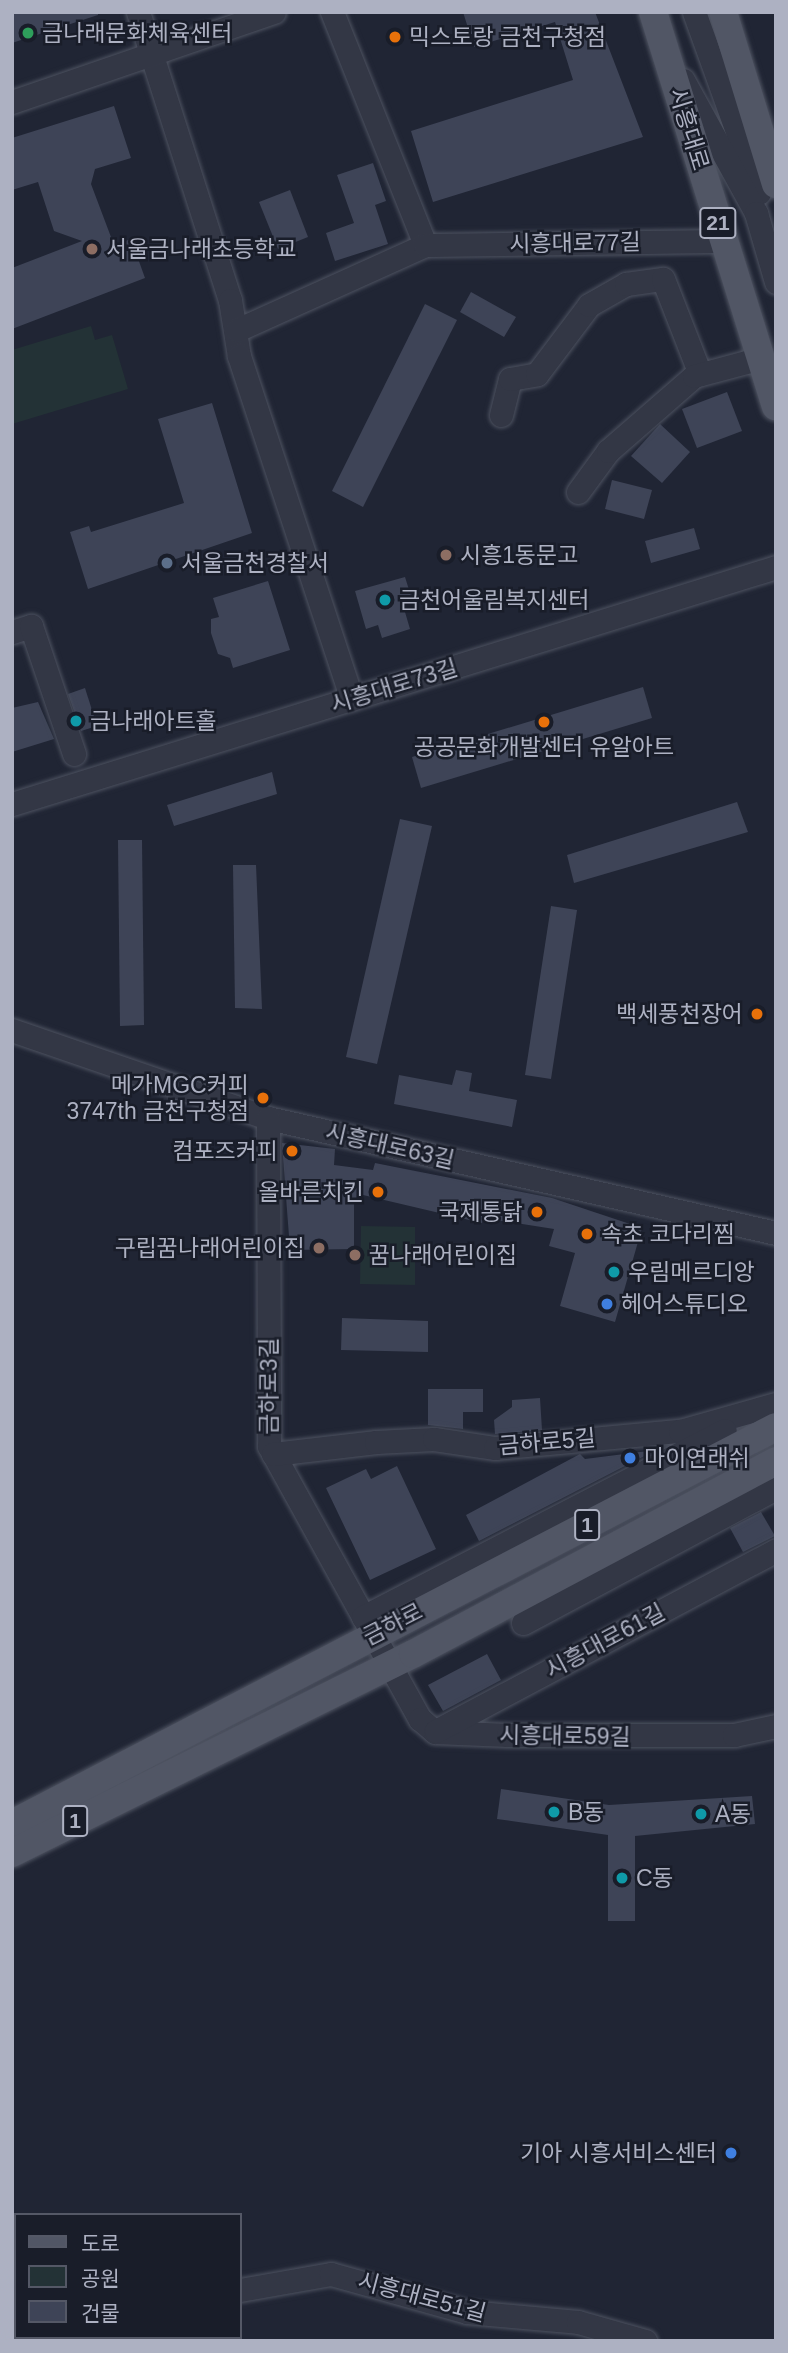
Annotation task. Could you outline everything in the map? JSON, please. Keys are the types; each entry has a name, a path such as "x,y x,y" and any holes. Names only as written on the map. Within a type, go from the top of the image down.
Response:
{"main road":[{"name":"시흥대로","path":"653,12 776,406"},
{"path":"723,12 776,184"},
{"name":"금하로","path":"12,1824 368,1626 774,1412"},
{"name":"금하로","path":"12,1853 389,1666 776,1461"}],"street":[{"path":"138,12 237,330 239,356 352,699"},
{"path":"12,102 274,12"},
{"path":"332,12 425,245"},
{"path":"694,12 776,227"},
{"path":"661,40 756,213 776,282"},
{"name":"시흥대로77길","path":"237,330 425,245 724,241"},
{"path":"501,415 510,379 537,374 589,306 626,284 663,279 700,374"},
{"path":"578,492 608,451 700,374 761,358"},
{"name":"시흥대로73길","path":"12,804 776,567"},
{"path":"12,632 31,626 74,754"},
{"name":"시흥대로63길","path":"12,1030 268,1118 776,1233"},
{"name":"금하로3길","path":"268,1118 273,1454 389,1666"},
{"name":"금하로5길","path":"273,1454 376,1442 434,1439 495,1448 680,1432 774,1412"},
{"path":"523,1623 776,1488"},
{"name":"시흥대로61길","path":"435,1732 776,1550"},
{"path":"389,1666 435,1732"},
{"name":"시흥대로59길","path":"435,1732 642,1737 734,1735 776,1726"},
{"name":"시흥대로51길","path":"242,2290 331,2274 467,2312 578,2322 645,2341"}],"green space":[{"path":"91,326 95,340 112,335 128,389 12,424 12,350"},
{"path":"361,1226 415,1227 415,1285 360,1284"}],"building":[{"name":"금나래문화체육센터","path":"12,12 98,12 98,15 12,43"},
{"path":"463,12 595,12 643,137 433,202 411,131 573,80 555,22 474,47"},
{"path":"114,106 131,158 95,169 91,184 114,245 131,239 145,278 12,329 12,268 82,241 54,231 38,182 12,190 12,138"},
{"path":"373,163 386,201 375,205 388,244 335,261 326,233 354,223 337,175"},
{"path":"290,190 308,237 278,249 259,202"},
{"path":"471,292 516,317 504,337 460,312"},
{"path":"425,304 457,320 363,507 332,491"},
{"path":"727,392 742,431 697,448 682,409"},
{"path":"212,403 252,533 88,589 70,532 89,526 91,532 184,503 158,419"},
{"path":"660,424 690,452 662,483 631,456"},
{"path":"612,480 652,490 644,519 605,509"},
{"path":"694,528 700,549 651,563 645,541"},
{"name":"금천어울림복지센터","path":"405,577 415,609 405,612 410,629 382,638 378,625 366,629 355,591"},
{"path":"268,581 290,650 233,668 230,658 218,654 211,633 211,619 219,617 213,598"},
{"path":"643,687 652,718 421,788 412,757"},
{"path":"85,688 97,726 81,731 68,694"},
{"path":"38,702 54,739 12,752 12,708"},
{"path":"272,772 277,794 174,826 167,805"},
{"path":"737,802 748,832 574,883 567,855"},
{"path":"400,819 432,826 377,1064 346,1057"},
{"path":"118,840 142,840 144,1025 120,1026"},
{"path":"233,865 256,865 262,1009 235,1008"},
{"path":"551,906 577,910 551,1079 525,1075"},
{"path":"456,1070 472,1073 469,1091 517,1100 512,1127 394,1104 399,1075 452,1085"},
{"path":"282,1143 335,1149 334,1165 373,1170 375,1163 552,1198 642,1228 615,1322 560,1306 575,1253 549,1246 554,1229 483,1218 482,1223 363,1195 354,1199 354,1249 290,1250"},
{"path":"342,1318 428,1321 428,1352 341,1350"},
{"path":"428,1389 483,1389 483,1412 463,1412 463,1429 428,1425"},
{"path":"540,1398 542,1430 495,1434 494,1420 512,1407 512,1400"},
{"path":"656,1450 479,1541 466,1515 580,1454 585,1459"},
{"path":"397,1466 436,1549 370,1580 326,1488 366,1469 371,1479"},
{"path":"761,1512 775,1536 743,1552 730,1528"},
{"path":"487,1654 501,1680 443,1711 428,1685"},
{"path":"501,1789 609,1805 752,1796 755,1824 635,1836 635,1921 608,1921 608,1835 497,1819"}],"place":[{"name":"금나래문화체육센터","path":"28,33"},
{"name":"믹스토랑 금천구청점","path":"395,37"},
{"name":"서울금나래초등학교","path":"92,249"},
{"name":"시흥1동문고","path":"446,555"},
{"name":"서울금천경찰서","path":"167,563"},
{"name":"금천어울림복지센터","path":"385,600"},
{"name":"금나래아트홀","path":"76,721"},
{"name":"공공문화개발센터 유알아트","path":"544,722"},
{"name":"백세풍천장어","path":"757,1014"},
{"name":"메가MGC커피 3747th 금천구청점","path":"263,1098"},
{"name":"컴포즈커피","path":"292,1151"},
{"name":"올바른치킨","path":"378,1192"},
{"name":"국제통닭","path":"537,1212"},
{"name":"속초 코다리찜","path":"587,1234"},
{"name":"구립꿈나래어린이집","path":"319,1248"},
{"name":"꿈나래어린이집","path":"355,1255"},
{"name":"우림메르디앙","path":"614,1272"},
{"name":"헤어스튜디오","path":"607,1304"},
{"name":"마이연래쉬","path":"630,1458"},
{"name":"B동","path":"554,1812"},
{"name":"A동","path":"701,1814"},
{"name":"C동","path":"622,1878"},
{"name":"기아 시흥서비스센터","path":"731,2153"}]}
